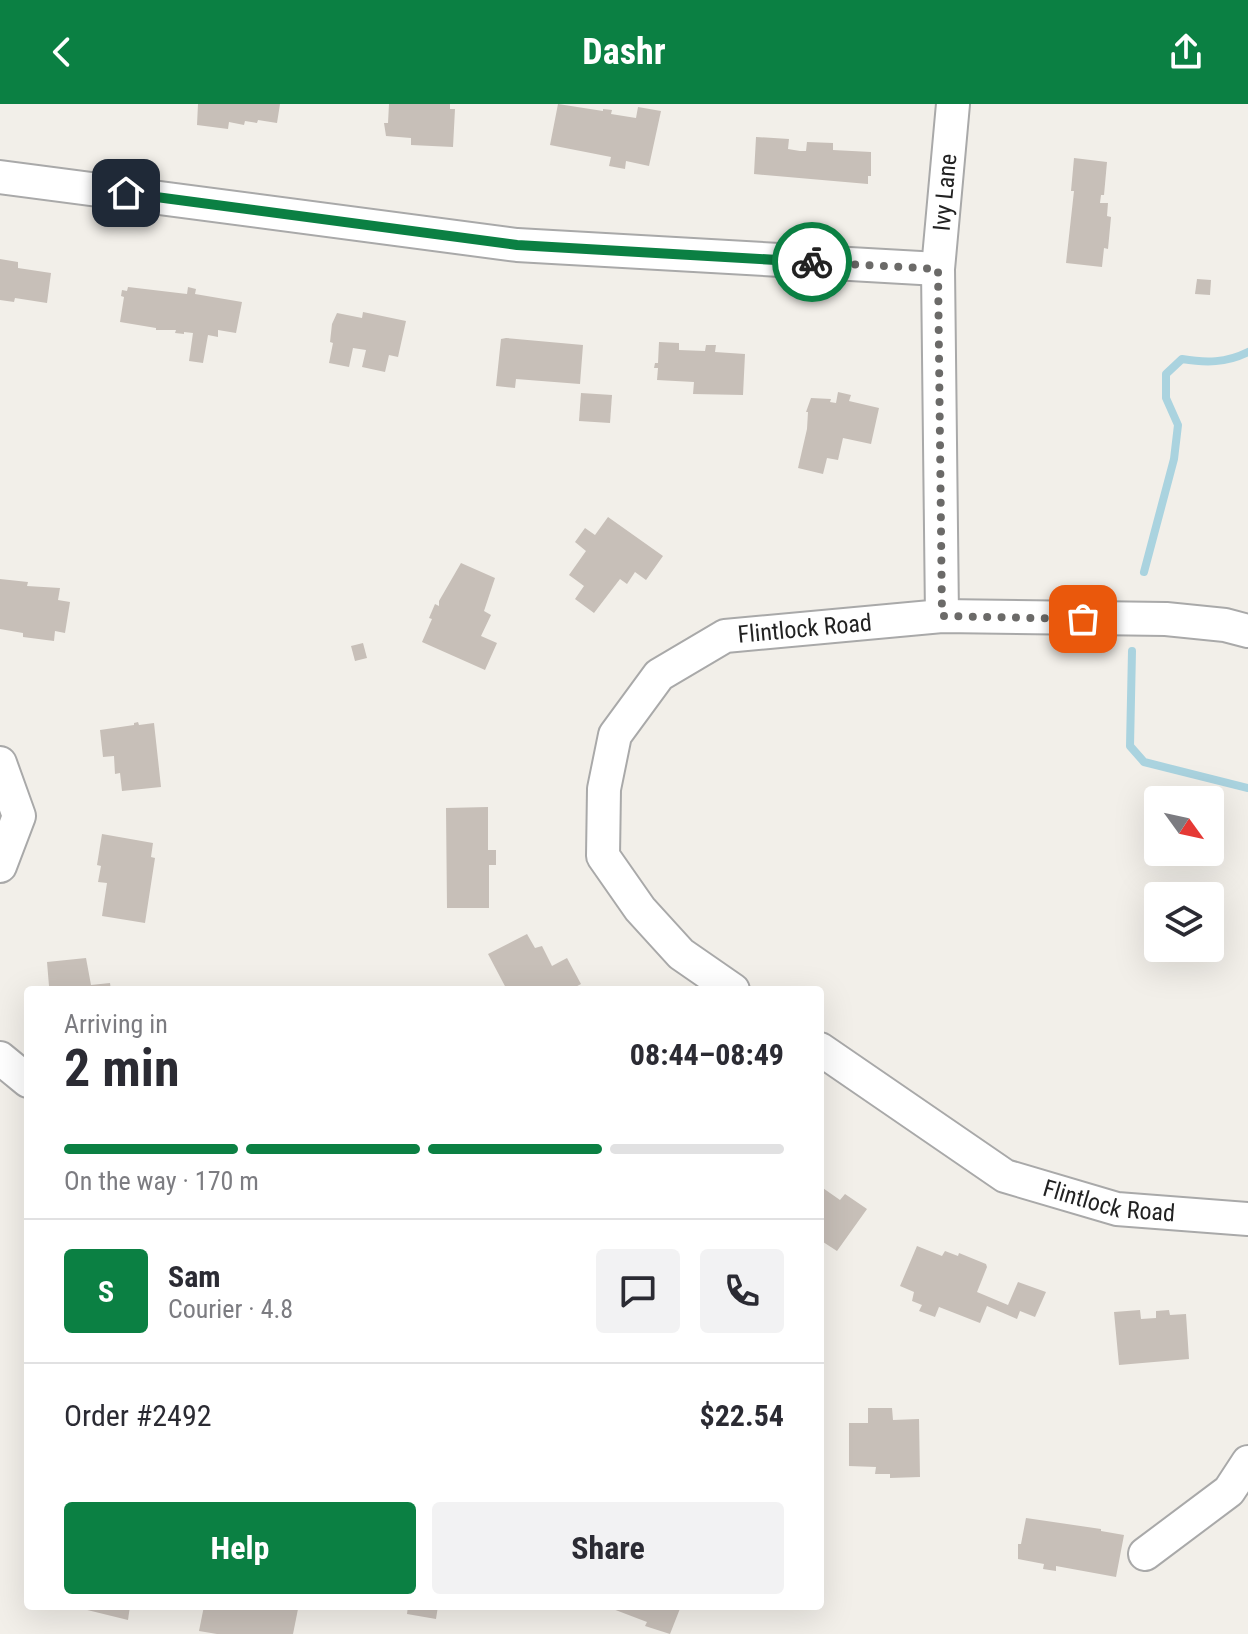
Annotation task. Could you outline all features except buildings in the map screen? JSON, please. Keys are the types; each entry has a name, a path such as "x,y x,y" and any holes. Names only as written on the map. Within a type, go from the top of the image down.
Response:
{"street":[{"name":"Ivy Lane","path":"942,616 938,269 953,104"},
{"path":"0,177 517,245 938,269"},
{"name":"Flintlock Road","path":"727,986 681,954 640,909 603,856 604,789 615,735 659,675 725,636 942,616 1166,619 1225,625 1248,631"},
{"path":"0,763 19,816 0,866"},
{"name":"Flintlock Road","path":"824,1052 1005,1176 1117,1209 1248,1219"},
{"path":"0,1058 24,1078"},
{"path":"1145,1554 1229,1491 1248,1462"}],"waterway":[{"path":"1144,572 1174,459 1178,425 1166,398 1166,374 1182,359 1216,361 1248,352"},
{"path":"1132,651 1130,746 1144,762 1248,788"}],"way so far":[{"path":"812,262 938,269 942,616 1083,619"}],"route":[{"path":"126,193 517,245 812,262"}]}
